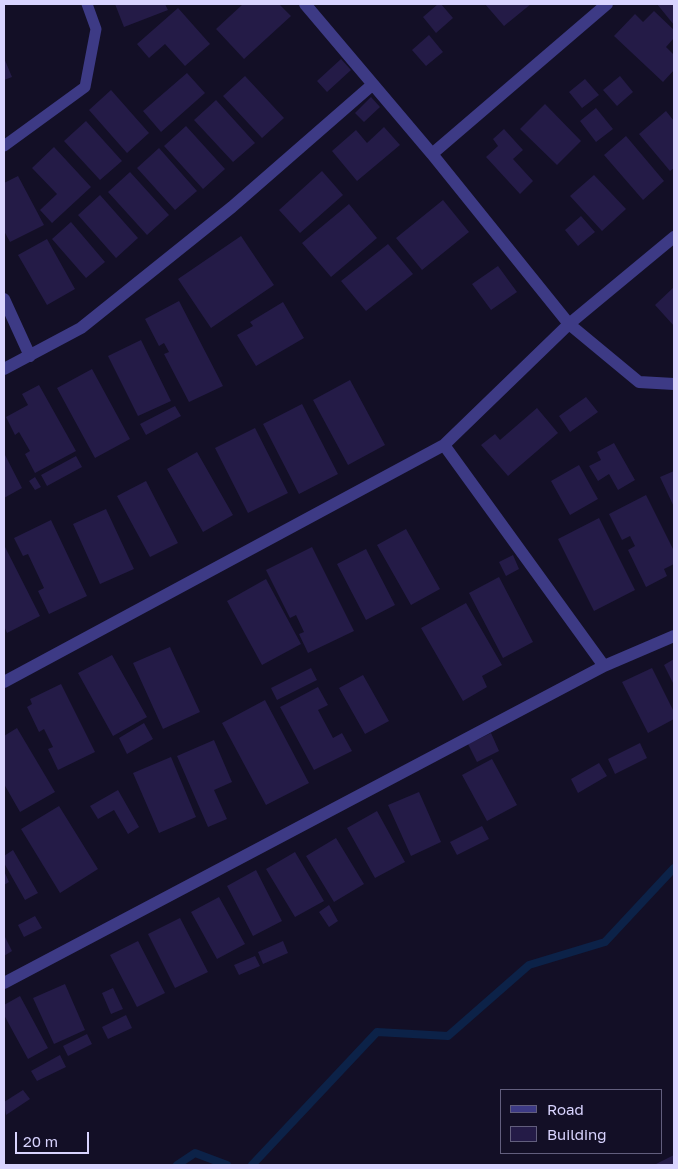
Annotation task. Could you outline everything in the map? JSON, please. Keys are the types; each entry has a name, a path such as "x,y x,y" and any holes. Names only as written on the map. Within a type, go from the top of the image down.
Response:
{"street":[{"path":"305,4 432,154 569,324 638,382 674,384"},
{"path":"432,154 608,4"},
{"path":"4,369 82,328 232,207 372,85"},
{"path":"4,682 444,445 569,324 674,237"},
{"path":"4,299 30,356"},
{"path":"444,445 604,666"},
{"path":"4,983 604,666 674,636"}],"lane":[{"path":"4,146 85,87 96,29 86,4"}],"building":[{"path":"115,4 165,4 168,10 124,27"},
{"path":"243,4 279,4 291,16 244,59 216,29"},
{"path":"438,4 441,4 453,18 436,33 423,17"},
{"path":"485,4 531,4 504,26"},
{"path":"657,4 674,4 674,25"},
{"path":"178,8 210,44 185,66 165,44 149,58 137,44"},
{"path":"654,11 674,30 674,38 666,47 674,55 674,70 663,82 614,36 635,14 643,22"},
{"path":"429,35 443,52 426,66 412,50"},
{"path":"4,58 12,77 4,80"},
{"path":"341,59 351,70 327,92 317,81"},
{"path":"187,73 205,93 161,132 143,111"},
{"path":"245,76 284,118 262,138 223,96"},
{"path":"620,76 633,92 617,106 603,90"},
{"path":"585,79 599,95 582,108 569,92"},
{"path":"111,90 149,133 127,153 89,110"},
{"path":"371,97 380,107 364,122 355,113"},
{"path":"216,100 255,143 233,162 194,120"},
{"path":"545,104 581,141 557,165 520,129"},
{"path":"596,108 613,129 596,142 580,121"},
{"path":"666,111 674,121 674,168 670,171 639,134"},
{"path":"86,121 122,161 100,180 64,141"},
{"path":"186,126 225,169 203,189 164,146"},
{"path":"384,127 400,145 357,181 332,151 356,130 367,143"},
{"path":"504,129 523,150 513,159 533,181 520,194 486,157 498,146 493,139"},
{"path":"626,136 664,181 643,200 604,155"},
{"path":"54,147 91,187 52,223 40,210 57,194 32,168"},
{"path":"159,148 197,191 175,210 137,168"},
{"path":"322,171 343,195 300,233 279,210"},
{"path":"130,172 169,215 147,235 108,192"},
{"path":"594,175 626,209 602,231 570,196"},
{"path":"18,176 44,225 10,242 4,231 4,183"},
{"path":"100,195 138,238 116,258 78,215"},
{"path":"443,200 469,232 422,270 396,238"},
{"path":"349,204 377,238 331,277 302,243"},
{"path":"581,216 595,232 578,246 565,230"},
{"path":"71,222 105,262 86,278 52,239"},
{"path":"241,236 274,285 211,328 178,279"},
{"path":"47,239 75,289 47,305 18,255"},
{"path":"388,244 413,274 366,311 341,281"},
{"path":"498,266 517,292 491,310 472,284"},
{"path":"674,287 674,326 655,305"},
{"path":"179,301 223,386 189,402 164,354 169,352 164,343 159,346 145,319"},
{"path":"283,302 304,338 256,366 237,335 253,326 250,322"},
{"path":"141,340 171,401 138,416 108,356"},
{"path":"92,369 130,439 95,458 57,388"},
{"path":"350,380 385,445 348,465 313,400"},
{"path":"39,385 76,451 35,473 25,454 30,451 19,432 15,435 6,417 28,405 22,394"},
{"path":"586,397 598,412 570,432 559,416"},
{"path":"302,404 338,474 299,494 263,424"},
{"path":"175,406 181,416 146,435 140,424"},
{"path":"537,408 558,433 508,476 481,445 495,434 500,440"},
{"path":"255,428 288,493 248,513 215,448"},
{"path":"614,443 635,480 618,490 609,474 598,481 589,466 601,460 597,452"},
{"path":"197,452 233,515 203,532 167,469"},
{"path":"4,453 22,488 4,498"},
{"path":"76,456 82,467 47,486 41,475"},
{"path":"579,465 598,499 570,515 551,481"},
{"path":"674,471 674,507 660,477"},
{"path":"35,477 41,487 35,490 29,481"},
{"path":"146,481 178,543 150,557 117,496"},
{"path":"646,495 674,551 674,564 664,569 667,576 646,587 628,550 635,546 630,536 622,540 609,514"},
{"path":"106,509 134,569 100,584 73,524"},
{"path":"599,518 635,590 594,611 558,539"},
{"path":"51,520 87,596 49,614 38,591 44,588 28,554 23,556 14,538"},
{"path":"406,529 440,589 411,605 377,545"},
{"path":"4,545 40,616 7,633 4,626"},
{"path":"312,547 354,631 308,653 299,634 304,632 296,615 290,618 266,570"},
{"path":"366,549 395,605 366,620 337,564"},
{"path":"513,555 519,569 506,576 499,562"},
{"path":"499,577 533,642 503,658 469,593"},
{"path":"266,579 301,644 262,665 227,601"},
{"path":"466,603 502,665 482,676 487,687 463,701 421,628"},
{"path":"170,647 200,712 163,729 133,663"},
{"path":"112,655 147,717 113,736 78,673"},
{"path":"674,659 674,685 664,665"},
{"path":"311,668 317,680 277,700 271,688"},
{"path":"652,668 674,712 674,719 648,733 622,682"},
{"path":"363,675 389,721 365,734 339,688"},
{"path":"61,684 95,752 58,770 48,749 53,747 44,729 39,732 27,707 32,704 30,699"},
{"path":"318,687 328,705 318,710 333,738 342,733 352,751 314,770 280,707"},
{"path":"265,700 309,783 266,805 222,723"},
{"path":"144,723 153,739 127,754 119,738"},
{"path":"17,728 55,792 20,812 4,784 4,736"},
{"path":"491,733 499,751 477,762 468,744"},
{"path":"214,740 232,782 214,790 227,819 208,827 177,756"},
{"path":"640,743 647,758 615,774 608,759"},
{"path":"171,757 196,817 159,833 133,773"},
{"path":"492,759 517,805 487,821 462,775"},
{"path":"599,763 607,776 578,793 571,779"},
{"path":"118,790 139,827 128,834 114,810 98,819 90,806"},
{"path":"419,792 441,842 411,856 388,805"},
{"path":"59,806 98,869 60,893 21,829"},
{"path":"377,811 405,862 375,878 347,828"},
{"path":"482,826 489,839 457,855 450,842"},
{"path":"336,838 364,884 334,902 306,856"},
{"path":"13,850 38,893 25,900 4,863 4,856"},
{"path":"295,852 324,901 295,917 266,869"},
{"path":"256,870 282,921 253,936 227,886"},
{"path":"4,871 9,882 4,885"},
{"path":"219,897 245,944 217,959 191,912"},
{"path":"329,905 338,921 329,927 319,912"},
{"path":"35,916 42,928 24,937 18,925"},
{"path":"180,918 208,972 175,988 148,934"},
{"path":"4,935 12,951 4,956"},
{"path":"138,941 165,993 137,1007 110,955"},
{"path":"283,941 288,953 263,964 258,952"},
{"path":"255,956 260,966 239,975 234,965"},
{"path":"65,984 85,1030 54,1044 33,998"},
{"path":"113,988 123,1009 111,1014 102,993"},
{"path":"20,996 48,1048 28,1059 4,1015 4,1005"},
{"path":"126,1015 132,1028 108,1039 102,1027"},
{"path":"87,1034 92,1044 68,1056 63,1046"},
{"path":"60,1055 66,1067 37,1081 31,1071"},
{"path":"23,1090 30,1099 6,1115 4,1102"},
{"path":"674,1155 674,1165 654,1165"}],"waterway":[{"path":"252,1165 377,1032 448,1036 529,965 605,942 674,868"},
{"path":"177,1165 195,1153 227,1165"}]}
